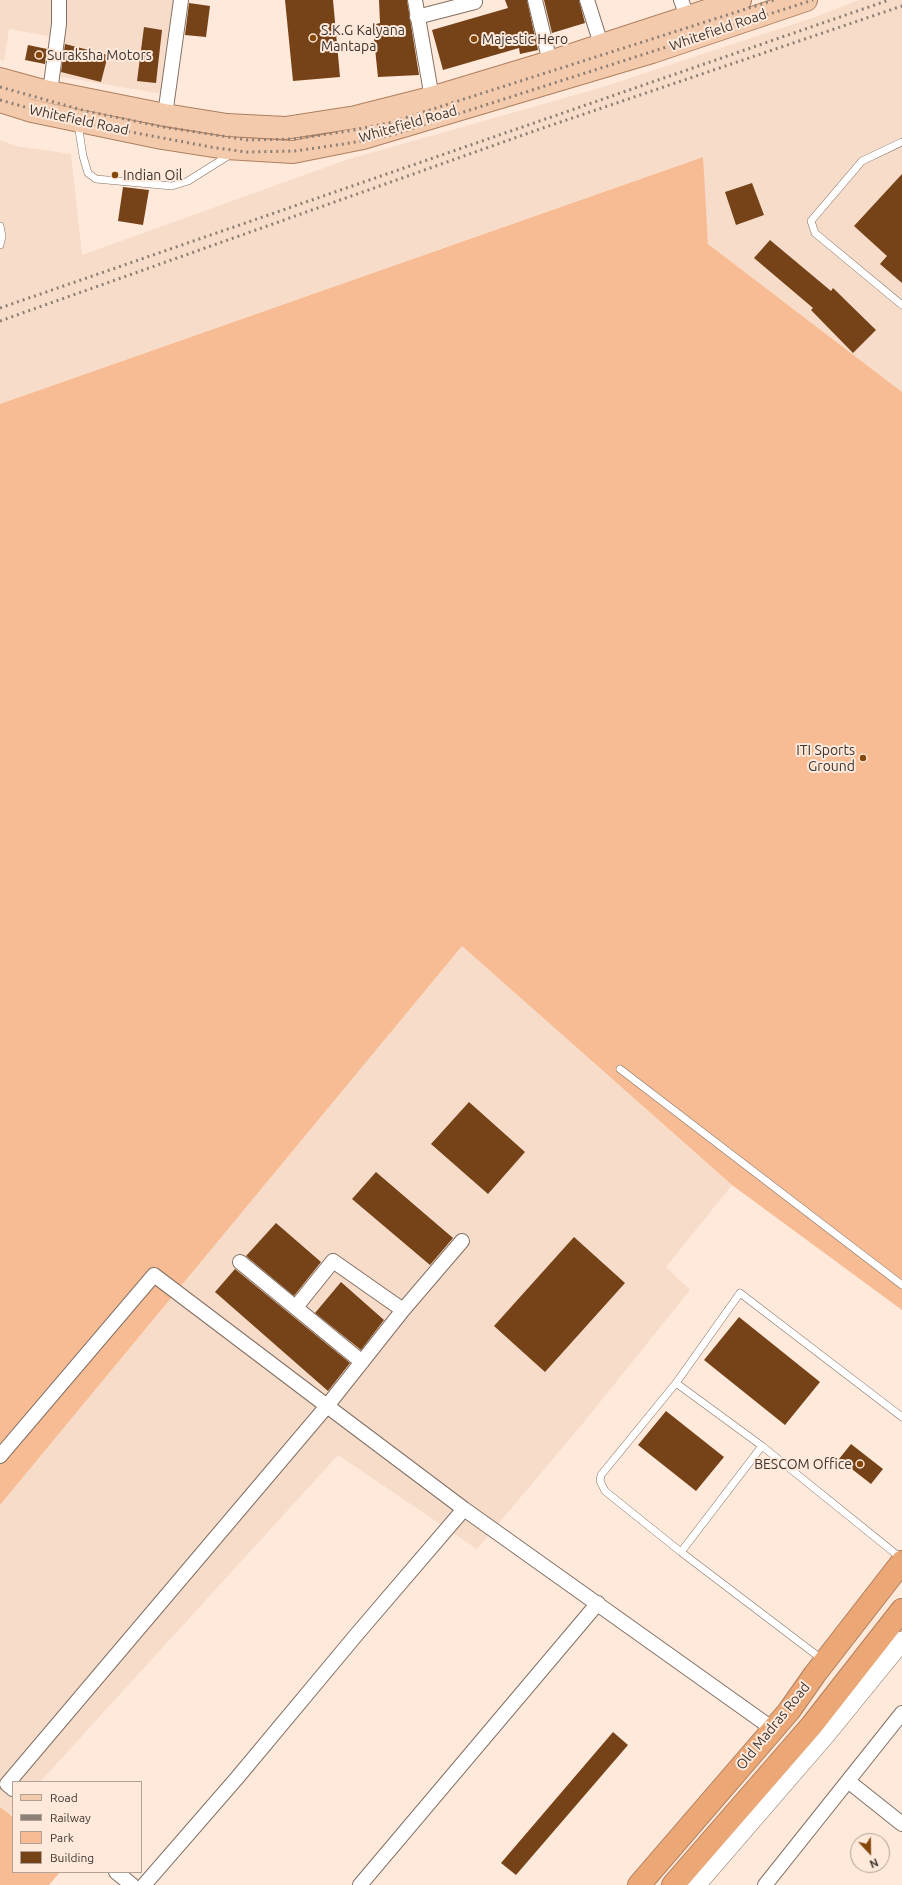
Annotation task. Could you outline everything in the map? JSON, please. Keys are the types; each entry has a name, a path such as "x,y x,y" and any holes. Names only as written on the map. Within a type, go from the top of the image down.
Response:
{"highway":[{"name":"Old Madras Road","path":"639,1885 788,1711 824,1661 902,1560"},
{"name":"Old Madras Road","path":"674,1885 812,1725 902,1610"}],"main road":[{"name":"Whitefield Road","path":"0,101 32,111 162,138 239,149 293,152 363,138 433,107 601,44 684,8 740,0"},
{"name":"Whitefield Road","path":"0,79 50,92 165,115 227,125 286,128 433,107 652,52 806,0"}],"street":[{"path":"50,92 59,24 59,0"},
{"path":"165,115 181,0"},
{"path":"414,0 433,107"},
{"path":"535,0 550,62"},
{"path":"587,0 601,44"},
{"path":"417,17 475,2"},
{"path":"12,1788 7,1784 327,1406 403,1310 462,1241"},
{"path":"240,1262 362,1362"},
{"path":"296,1307 333,1262 403,1310"},
{"path":"0,1456 154,1275 464,1509 773,1729"},
{"path":"144,1885 237,1778 356,1634 464,1509"},
{"path":"360,1885 598,1603"},
{"path":"696,1885 828,1732 902,1641"},
{"path":"765,1885 902,1713"},
{"path":"848,1781 902,1824"},
{"path":"117,1873 132,1885"}],"lane":[{"path":"78,120 86,167 88,173 96,179 172,186 188,181 239,149"},
{"path":"902,142 862,160 812,221 815,232 902,306"},
{"path":"0,226 2,236 0,245"},
{"path":"620,1069 902,1285"},
{"path":"824,1661 681,1552 606,1491 600,1481 601,1475 676,1383 740,1293 902,1417"},
{"path":"676,1383 762,1446 902,1560"},
{"path":"681,1552 762,1446"}],"shaded area":[{"path":"0,0 174,0 163,94 55,76 60,38 9,29 4,61 0,60"},
{"path":"859,0 902,0 902,392 708,244 702,157 0,404 0,140 16,146 71,154 82,255 346,160 603,87 815,17"},
{"path":"462,946 732,1185 666,1267 690,1290 584,1422 477,1549 338,1455 41,1781 12,1781 12,1812 10,1815 0,1807 0,1505"}],"green space":[{"path":"703,157 708,244 902,392 902,1310 732,1185 462,946 0,1505 0,404"},
{"path":"0,1807 12,1816 12,1873 59,1873 49,1885 0,1885"}],"building":[{"name":"S.K.G Kalyana Mantapa","path":"285,0 333,0 340,77 293,81"},
{"path":"379,0 407,0 419,75 378,77 374,39 378,39 376,24 380,23"},
{"name":"Majestic Hero","path":"505,0 527,0 538,50 520,54 519,48 443,70 432,30 508,8"},
{"path":"544,0 579,0 585,23 552,33"},
{"path":"189,3 210,6 206,37 185,35"},
{"path":"144,27 162,30 156,83 137,81"},
{"path":"65,44 108,55 101,82 61,72"},
{"name":"Suraksha Motors","path":"28,45 47,49 45,64 25,60"},
{"path":"902,174 902,283 880,264 887,256 854,226"},
{"path":"752,183 764,215 736,225 725,192"},
{"path":"123,187 149,190 143,225 118,221"},
{"path":"770,240 831,291 833,288 876,330 853,353 811,310 813,308 754,258"},
{"path":"469,1102 525,1152 488,1194 431,1144"},
{"path":"376,1172 453,1238 430,1265 352,1199"},
{"path":"276,1223 321,1262 294,1296 246,1256"},
{"path":"574,1237 625,1283 545,1372 494,1326"},
{"path":"235,1269 350,1363 328,1391 215,1292"},
{"path":"341,1282 384,1320 361,1350 315,1313"},
{"path":"739,1317 820,1382 785,1425 704,1360"},
{"path":"666,1411 724,1457 696,1491 638,1445"},
{"path":"851,1444 883,1469 871,1484 839,1459"},
{"path":"613,1732 628,1745 516,1875 501,1863"}],"railway":[{"path":"0,87 86,111 163,127 248,140 294,139 389,123 774,0"},
{"path":"0,100 83,123 216,148 247,152 295,151 392,135 813,0"},
{"path":"0,308 889,0"},
{"path":"0,321 537,130 902,6"}],"place":[{"name":"S.K.G Kalyana Mantapa","path":"313,38"},
{"name":"Majestic Hero","path":"474,39"},
{"name":"Suraksha Motors","path":"39,55"},
{"name":"Indian Oil","path":"115,175"},
{"name":"ITI Sports Ground","path":"863,758"},
{"name":"BESCOM Office","path":"860,1464"}]}
